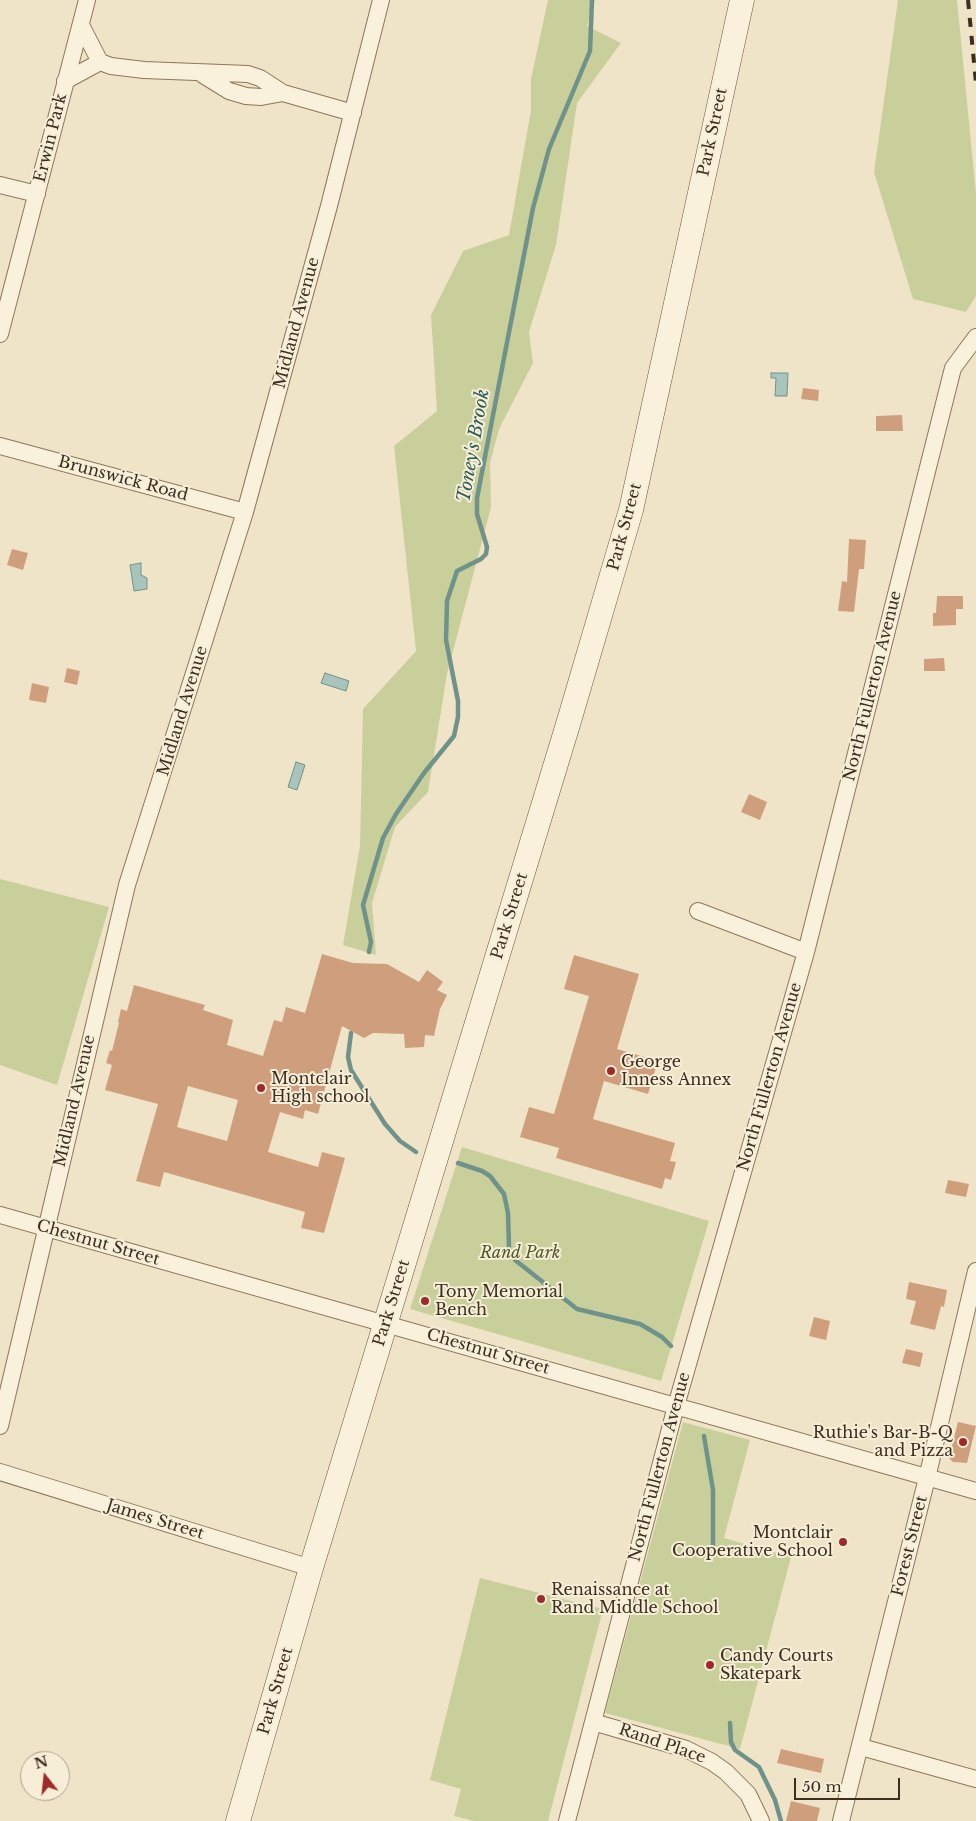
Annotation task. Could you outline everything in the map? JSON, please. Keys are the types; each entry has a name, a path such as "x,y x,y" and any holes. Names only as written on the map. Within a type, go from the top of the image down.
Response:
{"street":[{"name":"Erwin Park","path":"0,334 87,0"},
{"name":"Midland Avenue","path":"0,1426 127,885 245,512 353,113 381,0"},
{"name":"Park Street","path":"238,1821 311,1568 569,721 631,510 742,0"},
{"path":"80,25 100,62 128,69 254,75 283,93 353,113"},
{"name":"Erwin Park","path":"65,81 100,62"},
{"path":"200,73 229,91 246,96 261,97 283,93"},
{"name":"Erwin Park","path":"0,185 37,194"},
{"name":"North Fullerton Avenue","path":"567,1821 676,1406 806,952 953,368 976,337"},
{"name":"Brunswick Road","path":"0,446 245,512"},
{"path":"698,911 806,952"},
{"name":"Chestnut Street","path":"0,1215 976,1491"},
{"name":"Forest Street","path":"842,1821 976,1271"},
{"name":"James Street","path":"0,1472 311,1568"},
{"name":"Rand Place","path":"593,1722 686,1750 712,1762 726,1772 748,1794 761,1821"},
{"path":"861,1747 976,1779"}],"green space":[{"path":"548,0 595,0 587,26 621,43 577,103 556,245 529,332 533,363 499,429 490,463 491,507 447,674 428,792 395,827 372,903 376,955 343,945 360,846 363,709 416,651 394,446 437,411 431,315 463,251 509,235 531,110 531,79"},
{"path":"898,0 957,0 976,193 976,296 966,312 913,299 874,172"},
{"path":"0,879 109,907 57,1085 0,1065"},
{"name":"Rand Park","path":"462,1147 709,1221 661,1381 410,1309"},
{"path":"683,1422 750,1440 724,1538 791,1557 740,1749 605,1713"},
{"path":"480,1578 603,1609 548,1821 474,1821 454,1816 461,1789 430,1780"}],"water":[{"path":"771,373 788,373 787,396 775,396 776,378 771,378"},
{"path":"141,563 141,575 147,578 147,589 134,591 130,565"},
{"path":"325,673 349,681 346,691 321,683"},
{"path":"296,762 305,765 297,790 288,787"}],"building":[{"path":"803,388 819,390 818,401 801,399"},
{"path":"902,415 903,431 876,431 876,416"},
{"path":"849,539 866,540 864,569 859,569 854,612 838,611 842,581 847,582"},
{"path":"12,549 28,553 23,570 7,565"},
{"path":"937,596 963,596 963,609 956,609 956,625 933,626 933,613 936,613"},
{"path":"944,658 945,671 924,671 924,659"},
{"path":"67,668 80,671 77,685 64,682"},
{"path":"32,683 49,687 46,703 29,700"},
{"path":"749,794 767,802 760,820 741,812"},
{"name":"Montclair High school","path":"322,954 353,963 387,964 419,982 427,970 443,982 437,990 447,995 440,1009 434,1036 425,1035 424,1047 405,1048 404,1034 373,1033 364,1038 342,1026 318,1114 305,1110 303,1119 280,1112 268,1152 318,1167 322,1152 345,1158 324,1233 301,1228 305,1212 164,1172 160,1187 136,1181 158,1104 105,1090 112,1065 106,1063 110,1050 112,1051 121,1009 127,1011 134,985 205,1005 203,1010 233,1020 227,1045 263,1056 274,1020 282,1022 286,1007 305,1013","holes":["188,1086 238,1100 227,1141 177,1127"]},
{"name":"George Inness Annex","path":"574,955 639,974 617,1049 658,1061 648,1094 604,1081 593,1119 675,1143 670,1161 676,1162 671,1180 665,1178 662,1189 556,1158 559,1148 520,1137 529,1107 554,1114 589,996 564,989"},
{"path":"948,1180 969,1184 966,1197 945,1193"},
{"path":"909,1282 947,1290 944,1307 941,1306 935,1330 910,1324 916,1301 906,1299"},
{"path":"814,1317 830,1321 826,1340 809,1336"},
{"path":"906,1349 923,1353 920,1367 902,1363"},
{"name":"Ruthie's Bar-B-Q and Pizza","path":"958,1422 976,1426 967,1463 953,1462 949,1458"},
{"path":"781,1749 824,1759 821,1773 777,1763"},
{"path":"791,1801 820,1808 817,1821 786,1821"}],"waterway":[{"name":"Toney's Brook","path":"369,952 371,942 363,905 383,838 396,814 424,773 454,736 458,717 458,701 446,640 447,601 457,571 481,559 486,554 487,547 477,514 477,498 533,208 549,149 590,51 592,0"},
{"name":"Toney's Brook","path":"351,1033 348,1057 351,1070 385,1124 400,1141 416,1152"},
{"name":"Toney's Brook","path":"458,1163 482,1171 490,1176 504,1194 508,1213 509,1248 515,1260 577,1309 640,1324 662,1337 671,1346"},
{"name":"Toney's Brook","path":"704,1436 713,1490 713,1545"},
{"name":"Toney's Brook","path":"730,1723 731,1742 735,1750 759,1767 775,1800 781,1821"}],"railway":[{"path":"968,0 976,83"}],"place":[{"name":"George Inness Annex","path":"611,1071"},
{"name":"Montclair High school","path":"261,1088"},
{"name":"Tony Memorial Bench","path":"425,1301"},
{"name":"Ruthie's Bar-B-Q and Pizza","path":"963,1442"},
{"name":"Montclair Cooperative School","path":"843,1542"},
{"name":"Renaissance at Rand Middle School","path":"541,1599"},
{"name":"Candy Courts Skatepark","path":"710,1665"}]}
